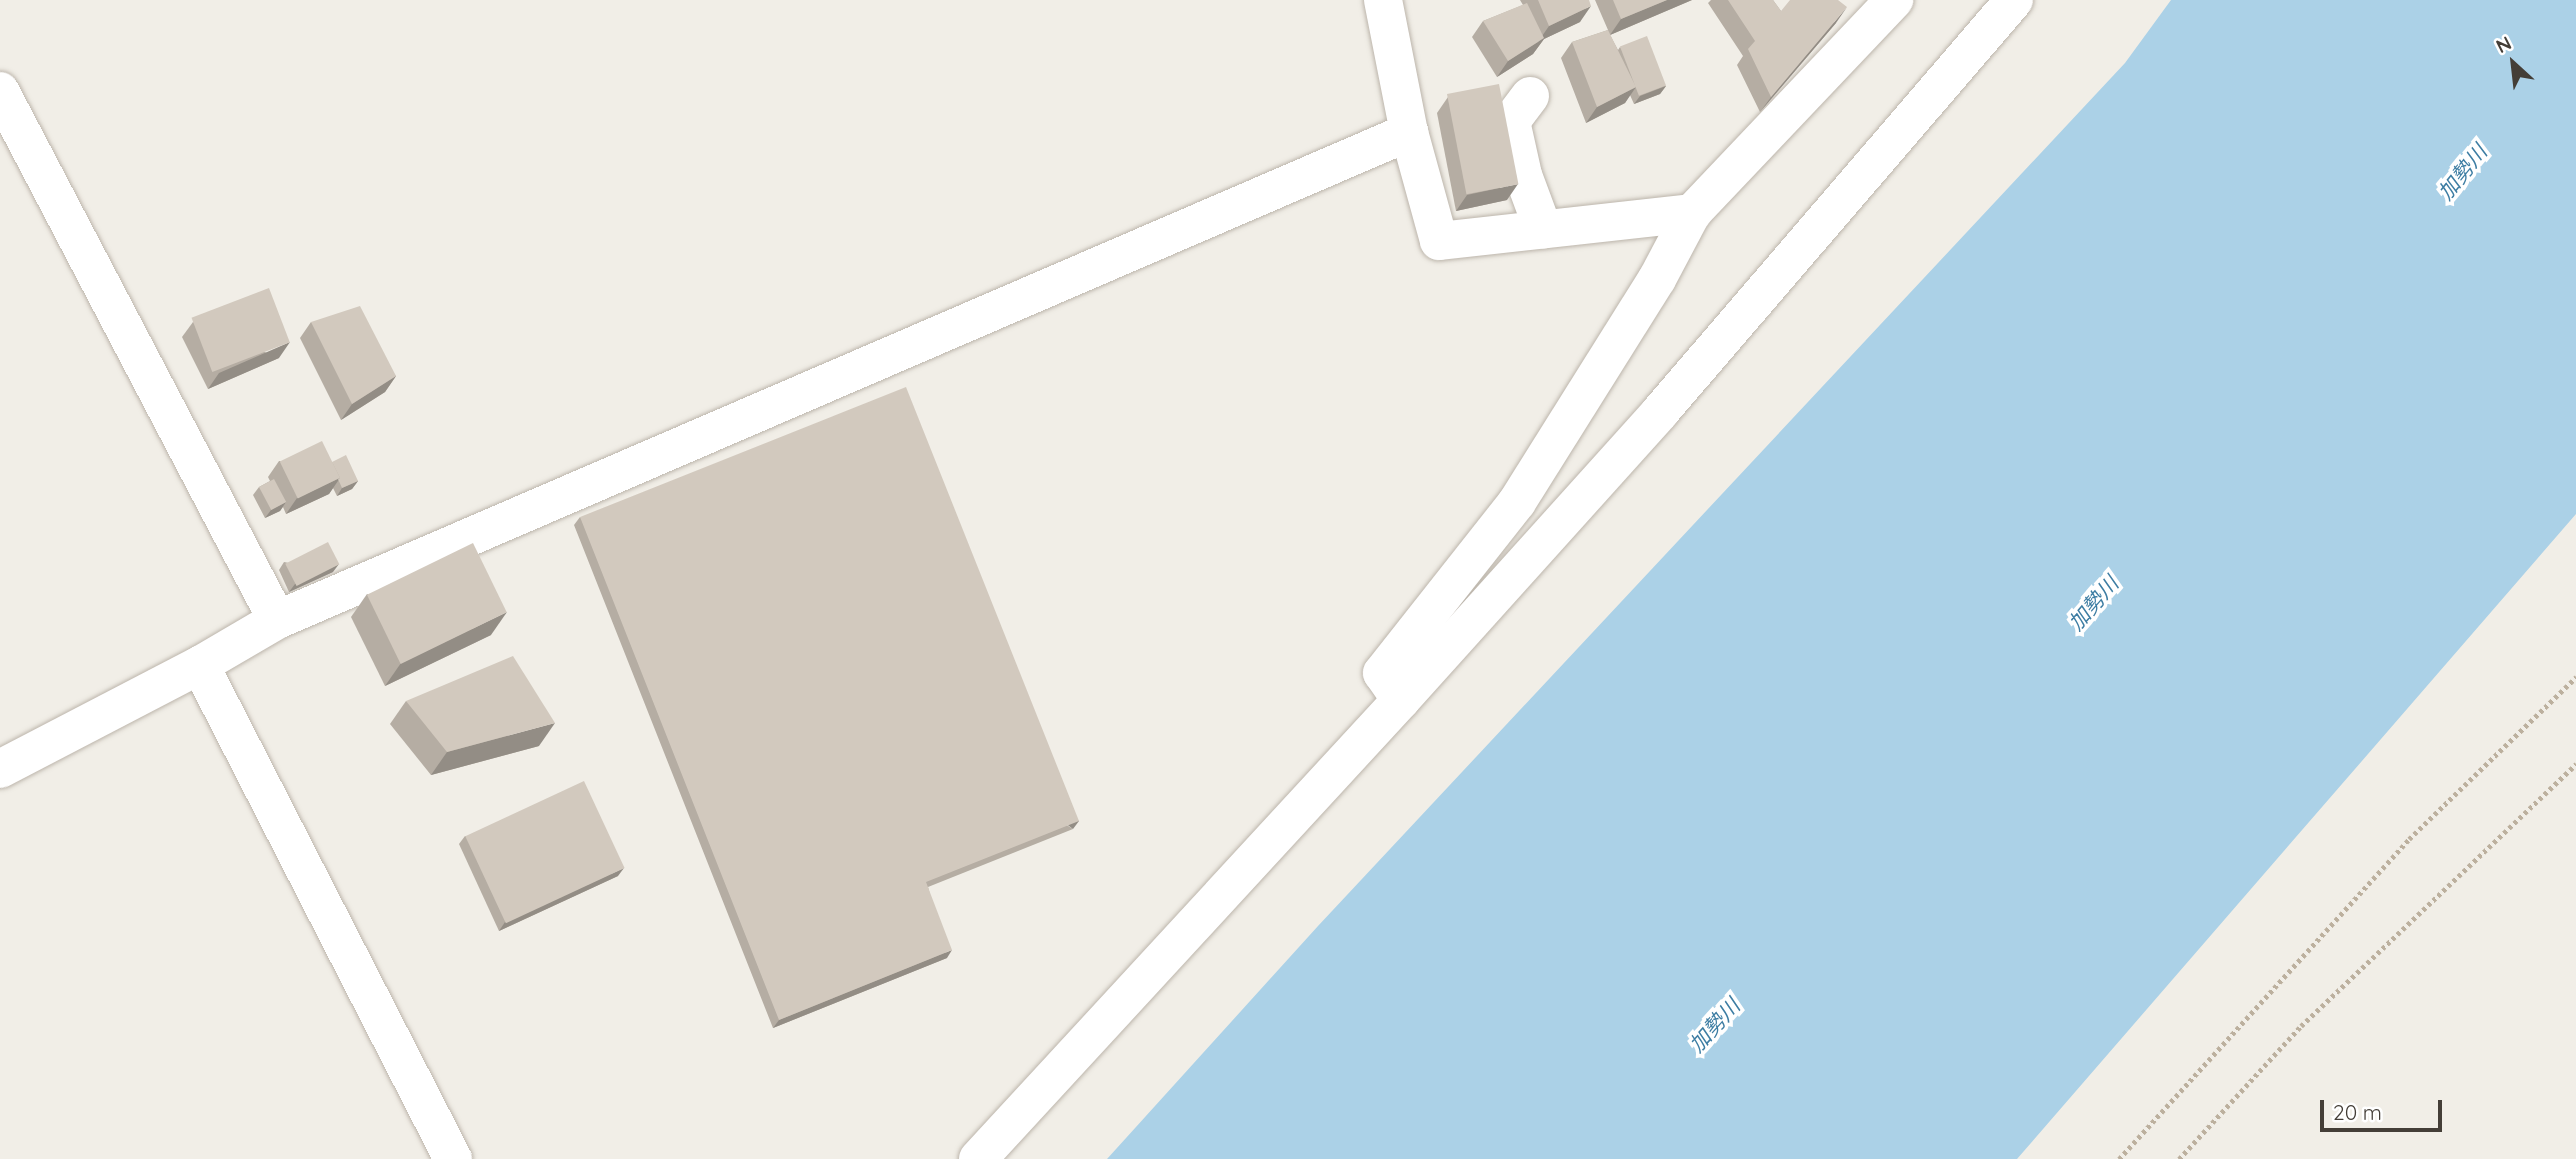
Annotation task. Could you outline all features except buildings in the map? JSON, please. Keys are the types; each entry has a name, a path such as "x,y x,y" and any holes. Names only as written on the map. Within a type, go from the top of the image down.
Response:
{"street":[{"path":"1383,0 1409,132 1439,241 1692,213"},
{"path":"1401,700 1381,673 1517,502 1657,279 1692,213 1894,0"},
{"path":"978,1159 1401,700 1660,412 2014,0"},
{"path":"0,91 276,620"},
{"path":"1530,96 1511,121 1523,175 1542,229"},
{"path":"0,769 200,665 276,620 1409,132"},
{"path":"200,665 453,1159"}],"path":[{"path":"2119,1159 2409,839 2576,677"},
{"path":"2179,1159 2301,1026 2576,764"}],"water":[{"name":"加勢川","path":"2171,0 2576,0 2576,514 2017,1159 1107,1159 1318,926 2125,63"}]}
